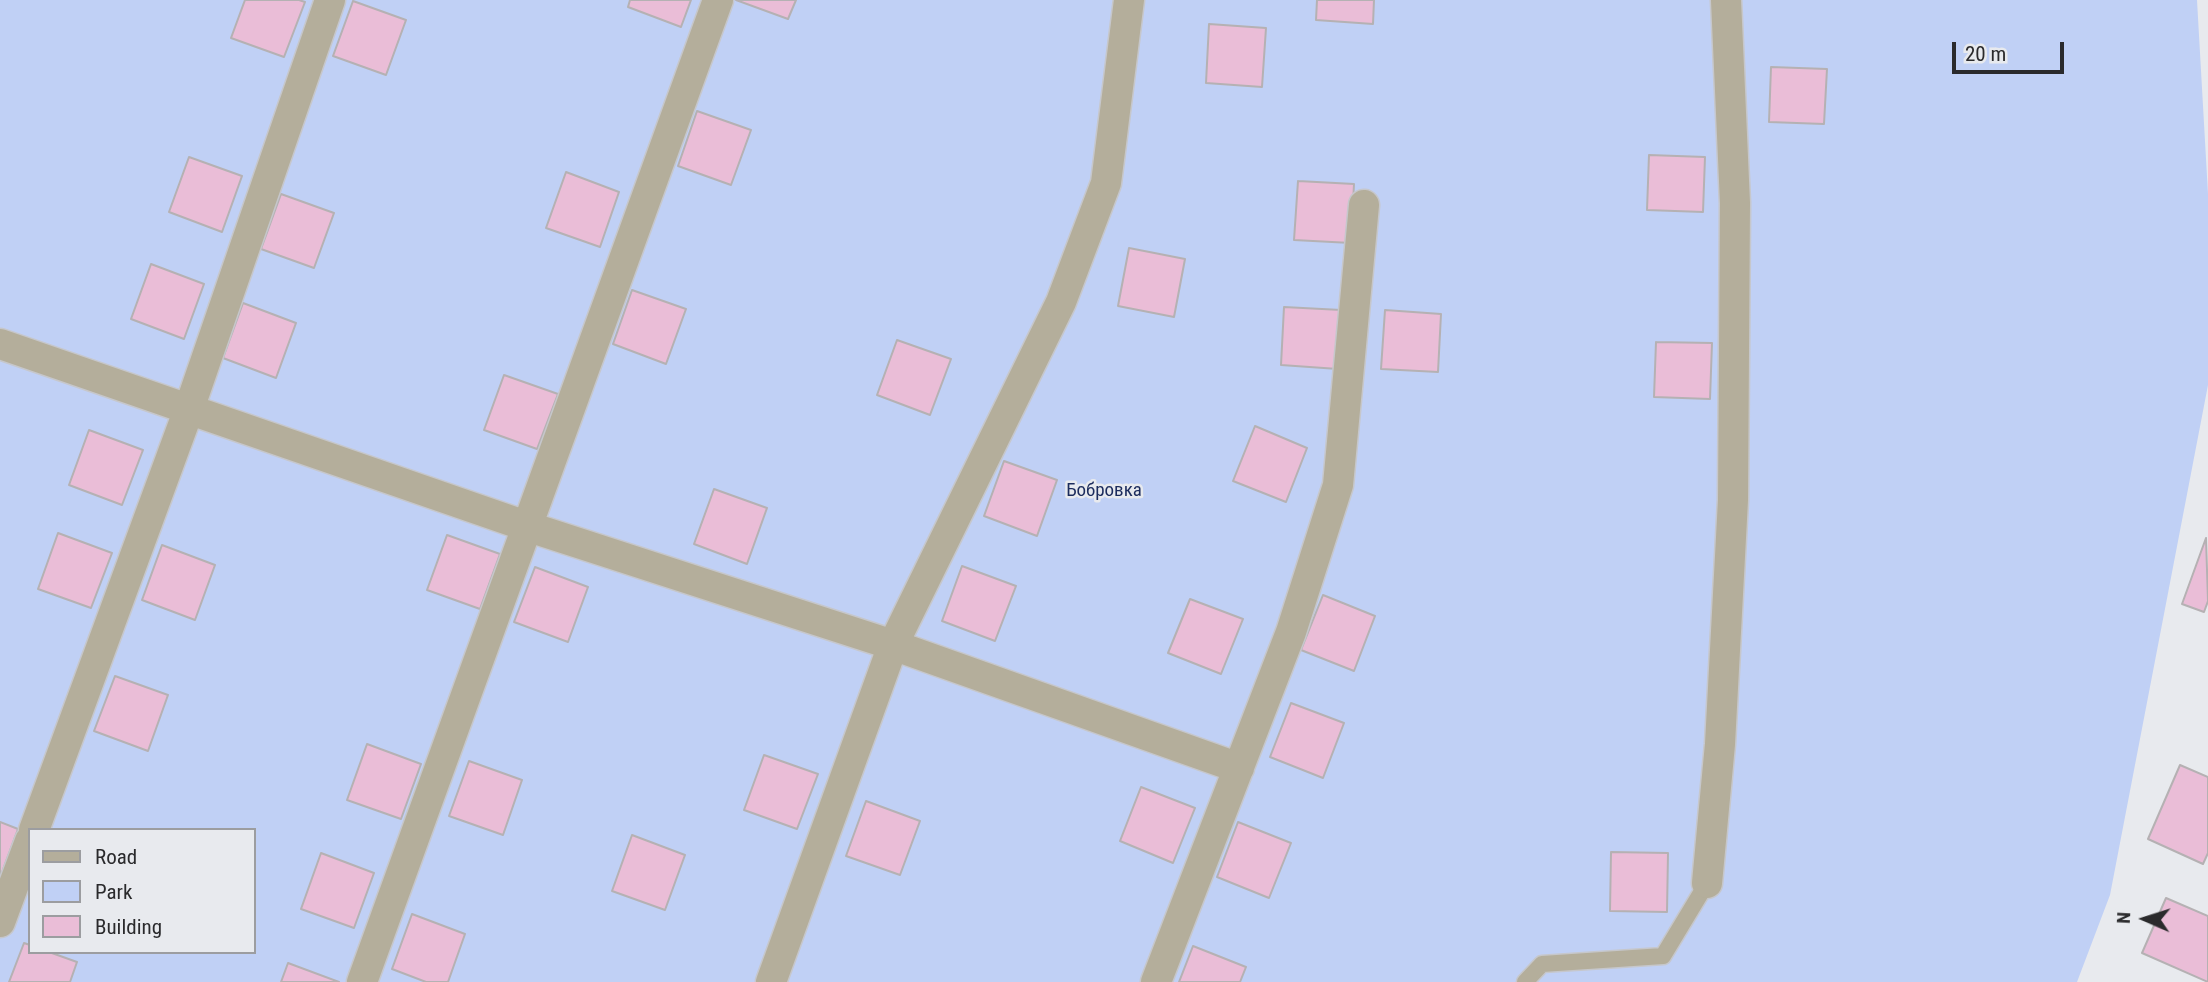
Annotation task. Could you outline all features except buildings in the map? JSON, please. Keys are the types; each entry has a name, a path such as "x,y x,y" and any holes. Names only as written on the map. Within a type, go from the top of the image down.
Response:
{"street":[{"path":"35,828 188,409 330,0"},
{"path":"362,982 718,0"},
{"path":"771,982 893,645 1060,302 1105,183 1129,0"},
{"path":"1707,883 1720,744 1733,500 1735,203 1726,0"},
{"path":"1156,982 1291,632 1339,485 1364,205"},
{"path":"0,344 526,526 893,645 1239,768"},
{"path":"0,922 28,846"}],"lane":[{"path":"1525,982 1542,964 1663,956 1707,883"}],"green space":[{"name":"Бобровка","path":"0,0 2197,0 2208,194 2208,385 2110,895 2077,982 0,982"}]}
